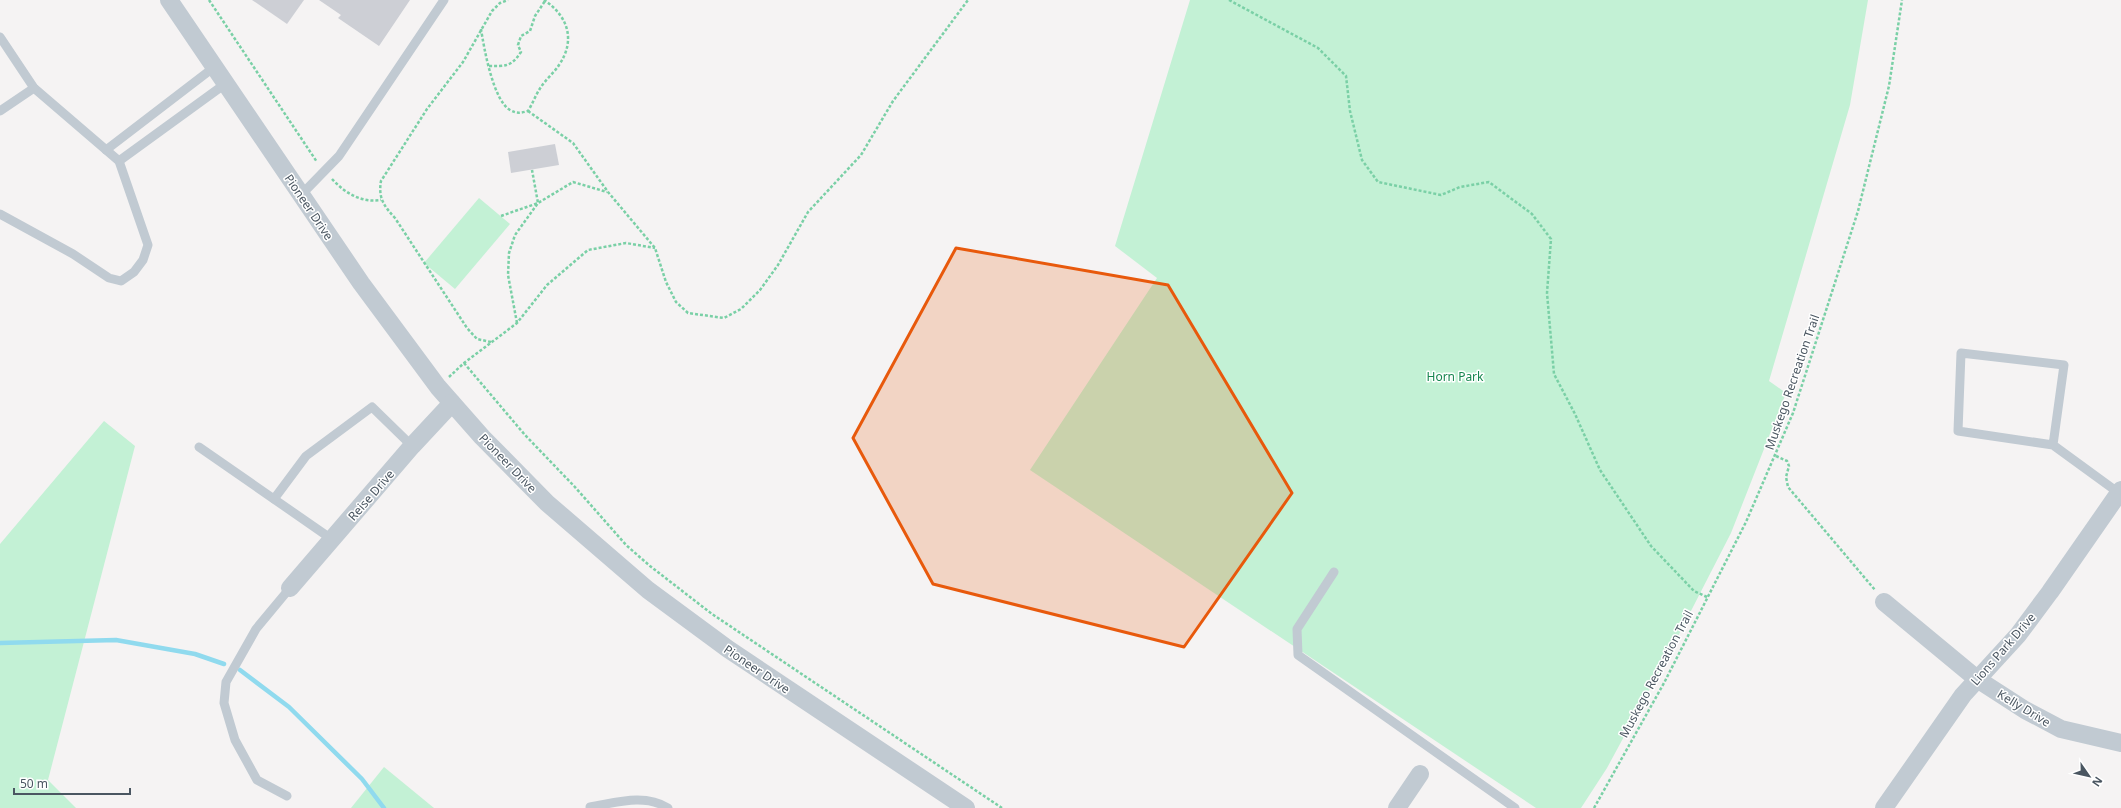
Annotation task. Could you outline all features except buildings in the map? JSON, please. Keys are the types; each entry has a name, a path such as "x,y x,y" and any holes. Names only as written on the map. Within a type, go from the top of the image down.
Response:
{"street":[{"name":"Pioneer Drive","path":"169,0 224,84 361,283 438,387 547,503 648,590 728,649 965,808"},
{"name":"Reise Drive","path":"290,588 333,540 412,446 452,403"},
{"name":"Lions Park Drive","path":"1884,808 1942,722 1977,679 2018,635 2120,492"},
{"name":"Kelly Drive","path":"1884,602 1977,679 2025,710 2061,729 2121,743"},
{"path":"1397,808 1420,774"}],"lane":[{"path":"301,195 340,156 444,0"},
{"path":"0,37 34,88 119,161 148,246 143,260 134,272 121,281 109,278 73,254 0,214"},
{"path":"106,150 214,68"},
{"path":"119,161 224,84"},
{"path":"0,111 34,88"},
{"path":"2053,445 2064,365 1962,353 1958,432 2053,445 2120,492"},
{"path":"274,499 306,456 372,407 412,446"},
{"path":"199,447 333,540"},
{"path":"1334,572 1297,629 1298,654 1515,808"},
{"path":"287,796 256,780 235,740 224,704 226,682 256,629 290,588"},
{"path":"590,807 638,799 660,803 668,808"}],"path":[{"path":"209,0 306,147 325,172 341,188 351,195 366,200 381,200"},
{"path":"491,342 478,339 467,328 381,200 379,192 381,181 427,109 463,62 492,10 500,3 508,0"},
{"path":"489,66 505,66 514,62 521,52 518,45 521,36 530,31 535,16 545,0 555,7 563,17 567,29 568,49 559,66 541,87 528,111"},
{"path":"481,28 484,53 500,98 509,109 518,113 528,111 573,143 608,192 655,248 666,282 676,302 688,313 724,318 741,309 760,290 778,265 808,212 861,155 894,101 968,0"},
{"path":"1229,0 1318,48 1346,76 1350,111 1362,160 1378,182 1441,195 1460,187 1490,182 1532,214 1552,239 1547,293 1554,374 1575,414 1600,470 1652,546 1694,591 1707,597"},
{"name":"Muskego Recreation Trail","path":"1594,808 1664,683 1746,522 1776,456 1793,413 1858,211 1889,86 1902,0"},
{"path":"517,323 508,275 509,253 515,235 538,203 532,170"},
{"path":"501,216 538,203 573,182 608,192"},
{"path":"438,387 464,363 517,323 547,285 588,250 626,242 655,248"},
{"path":"464,363 525,436 574,486 626,545 650,566 712,614 1002,808"},
{"path":"1776,456 1787,461 1789,466 1786,477 1788,487 1884,602"}],"highlighted area":[{"path":"956,248 1168,285 1292,493 1184,647 933,584 853,438"}],"green space":[{"name":"Horn Park","path":"1190,0 1868,0 1850,105 1769,381 1786,393 1731,533 1674,644 1607,768 1581,808 1536,808 1030,470 1157,278 1115,246"},
{"path":"479,198 510,224 455,289 424,263"},
{"path":"104,421 135,446 48,780 76,808 0,808 0,544"},
{"path":"384,767 434,808 351,808"}],"waterway":[{"path":"0,643 116,640 195,654 224,664"},
{"path":"240,670 289,707 362,779 384,808"}]}
